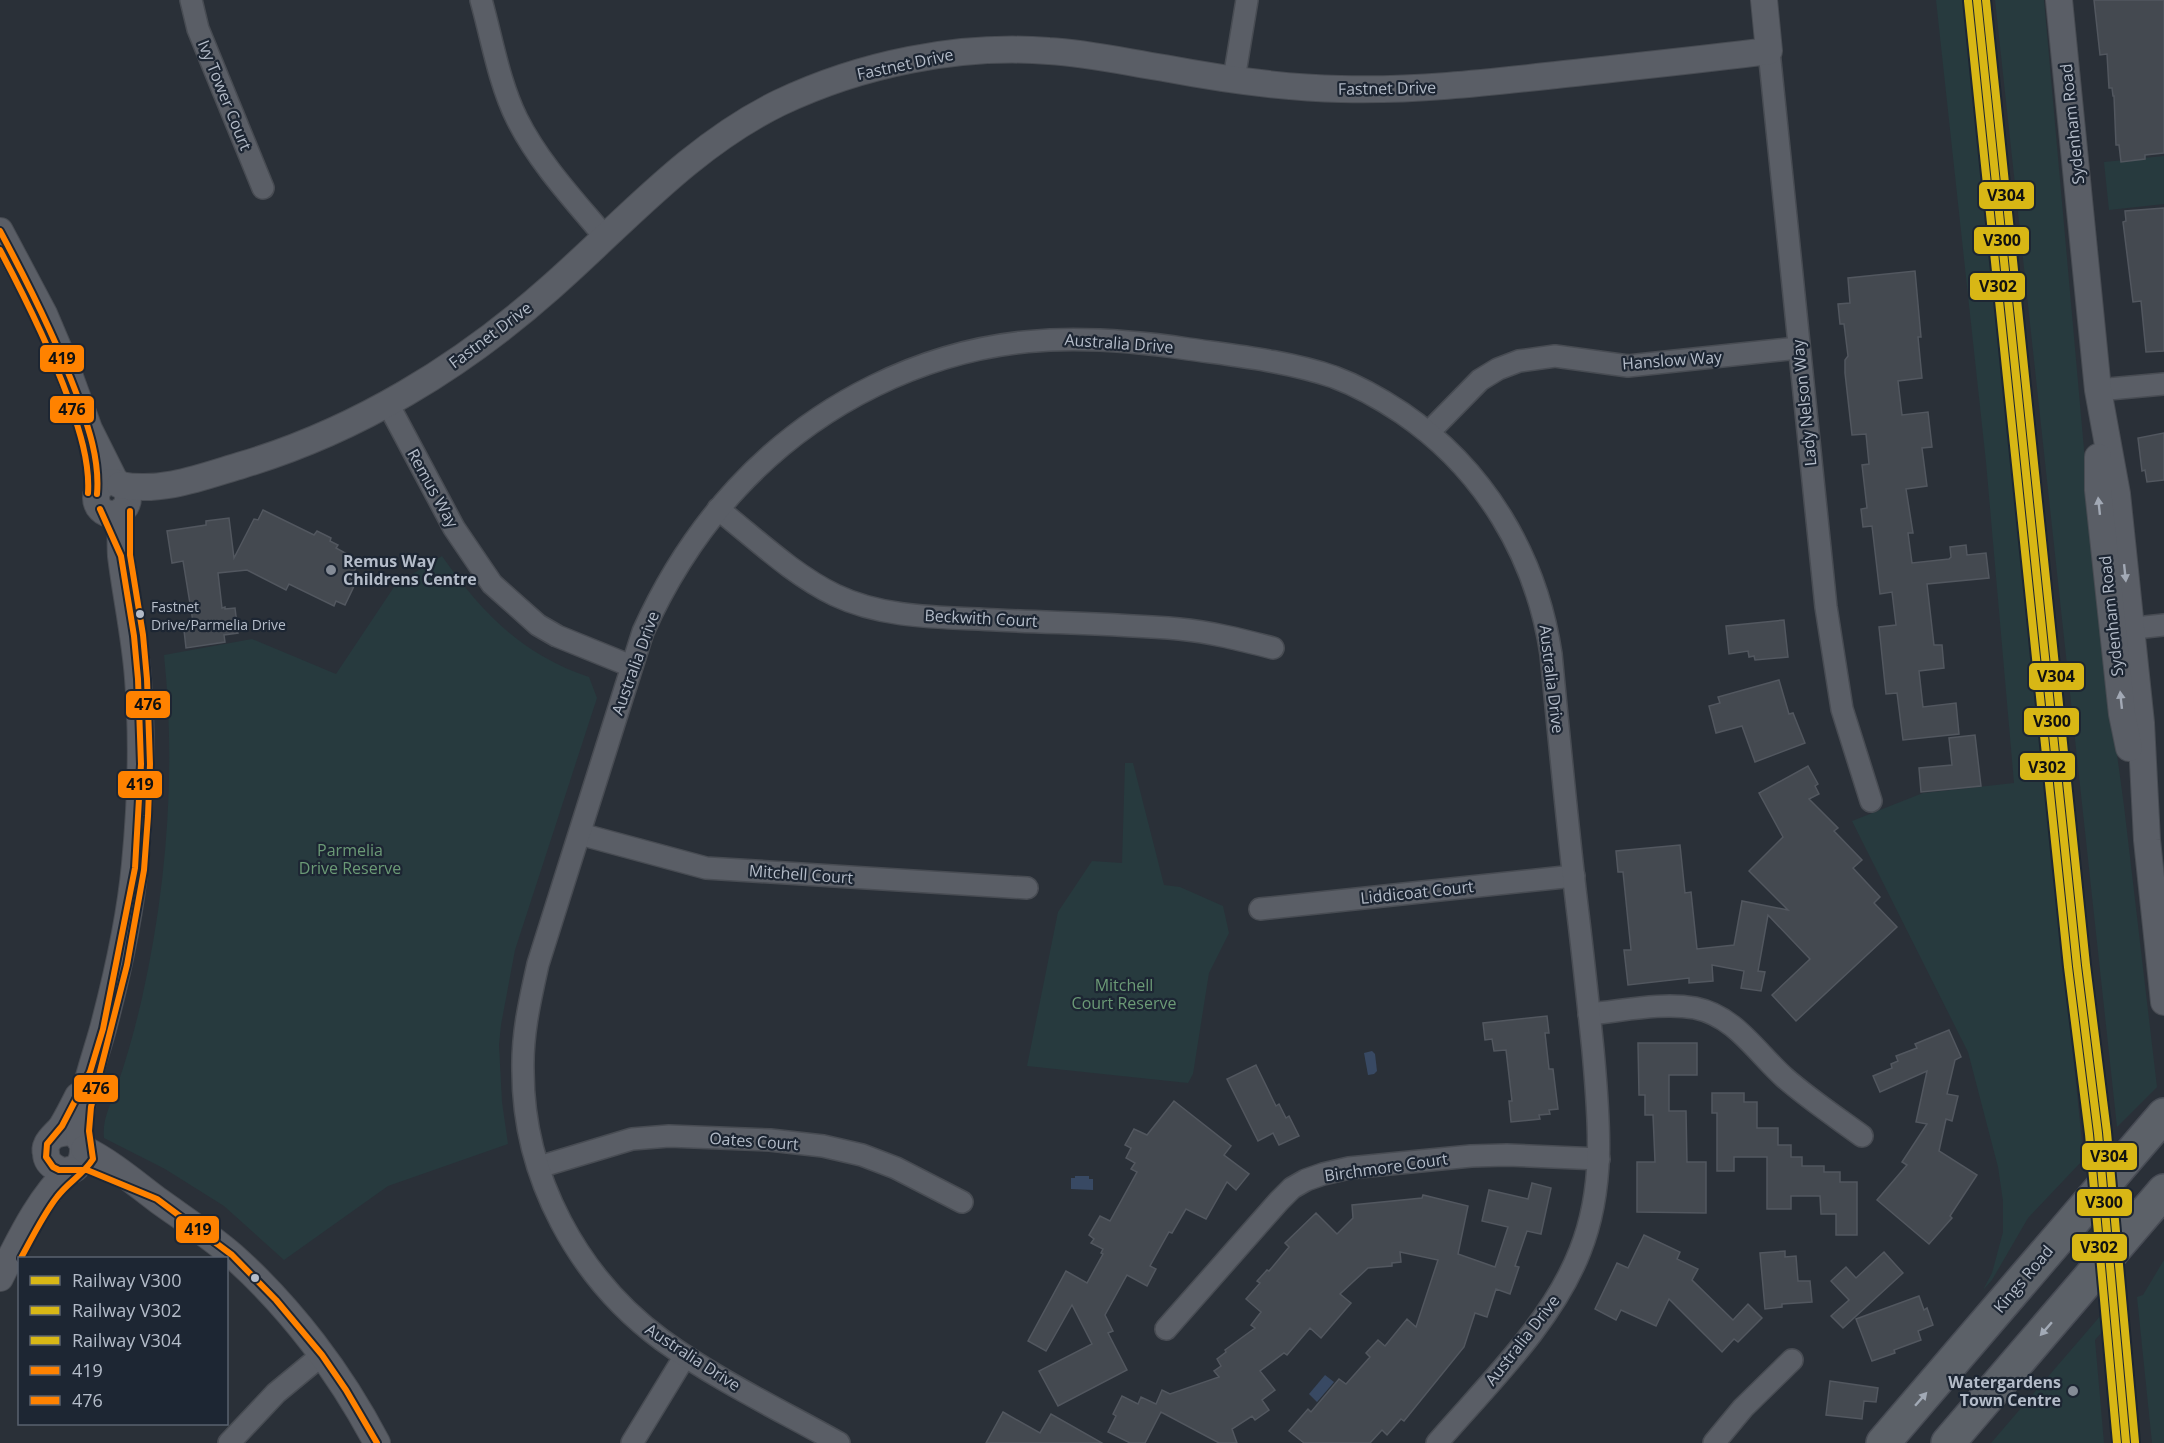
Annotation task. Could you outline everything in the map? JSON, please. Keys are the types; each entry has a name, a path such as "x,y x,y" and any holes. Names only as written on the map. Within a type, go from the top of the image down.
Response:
{"main road":[{"name":"Kings Road","path":"1882,1443 2164,1115"},
{"path":"1948,1443 2164,1191"}],"street":[{"name":"Ivy Tower Court","path":"191,0 198,29 263,188"},
{"path":"481,0 505,88 516,117 550,172 605,237"},
{"path":"1234,80 1247,0"},
{"name":"Lady Nelson Way","path":"1764,0 1798,348 1832,648 1842,709 1871,801"},
{"name":"Sydenham Road","path":"2059,0 2098,390 2098,490 2122,629 2122,714 2147,840 2164,1002"},
{"name":"Fastnet Drive","path":"113,498 221,471 289,449 388,404 449,366 549,290 680,169 753,118 808,90 842,78 944,54 983,50 1050,51 1234,80 1295,87 1395,89 1472,84 1769,51"},
{"path":"0,231 44,314 66,366 113,498 134,636 141,764 135,868 118,963 71,1158 25,1231 0,1278"},
{"name":"Australia Drive","path":"839,1443 685,1356 642,1324 606,1289 573,1245 553,1207 539,1167 525,1110 522,1070 530,995 643,632 681,558 718,509 760,465 783,445 824,414 876,385 938,360 988,347 1035,340 1100,339 1133,341 1237,356 1306,369 1336,378 1363,390 1428,432 1462,464 1497,509 1520,550 1538,597 1551,654 1599,1118 1599,1159 1594,1205 1588,1230 1570,1275 1546,1314 1440,1442"},
{"name":"Hanslow Way","path":"1428,432 1480,380 1498,369 1519,361 1555,356 1629,366 1798,348"},
{"path":"2098,390 2164,384"},
{"name":"Remus Way","path":"388,404 454,528 492,584 507,600 556,636 631,666"},
{"name":"Beckwith Court","path":"718,509 794,571 814,584 844,599 882,611 931,616 1179,629 1229,637 1273,648"},
{"path":"2122,629 2164,625"},
{"name":"Mitchell Court","path":"580,834 706,868 1027,888"},
{"name":"Liddicoat Court","path":"1260,909 1574,876"},
{"path":"1589,1014 1668,1007 1696,1009 1710,1013 1739,1031 1785,1078 1862,1136"},
{"path":"90,1072 68,1116 47,1144 46,1157 71,1158 87,1170 157,1199 240,1262 276,1300 322,1355 346,1390 377,1443"},
{"name":"Oates Court","path":"539,1167 632,1139 669,1136 770,1140 823,1146 862,1155 896,1168 962,1202"},
{"name":"Birchmore Court","path":"1167,1329 1279,1200 1292,1188 1306,1180 1349,1168 1471,1156 1516,1155 1599,1159"},
{"path":"229,1443 276,1393 322,1355"},
{"path":"632,1443 685,1356"},
{"path":"1714,1443 1743,1408 1792,1360"}],"green space":[{"path":"1936,0 1965,0 2082,1142 2081,1162 2028,1218 1992,1280 1983,1290 1992,1273 2003,1232 2003,1201 1998,1167 1968,1052 1852,821 1923,793 2014,783 1986,462"},
{"path":"1995,0 2044,0 2100,629 2124,806 2157,1087 2117,1127"},
{"path":"2164,156 2164,204 2109,210 2104,162"},
{"name":"Parmelia Drive Reserve","path":"442,556 472,595 505,629 543,657 589,677 597,698 515,950 499,1045 502,1102 508,1144 388,1186 284,1260 224,1206 165,1169 104,1138 106,1118 121,1075 142,998 158,913 169,785 168,698 164,655 252,639 336,674 396,584"},
{"name":"Mitchell Court Reserve","path":"1125,763 1133,763 1164,885 1180,887 1223,906 1229,933 1209,973 1193,1074 1188,1083 1027,1066 1058,912 1092,861 1122,863"},
{"path":"2164,1260 2164,1443 2152,1443 2137,1297 2143,1295"},
{"name":"Watergardens Town Centre","path":"2108,1307 2109,1324 2095,1340 2104,1443 1991,1443"}],"water":[{"path":"1372,1051 1375,1054 1377,1071 1368,1075 1364,1053"},
{"path":"1089,1176 1089,1179 1093,1179 1093,1190 1071,1189 1071,1178"},
{"path":"1325,1375 1334,1382 1317,1402 1309,1394"}],"building":[{"path":"2094,0 2164,0 2164,153 2145,155 2145,159 2121,162 2119,145 2116,145 2114,96 2112,88 2109,88 2107,54 2100,55"},
{"path":"2164,208 2164,351 2146,352 2141,301 2133,302 2123,222 2126,221 2125,211"},
{"path":"1915,271 1922,378 1898,381 1902,415 1928,412 1932,447 1922,448 1927,486 1906,489 1913,533 1908,533 1912,563 1949,559 1951,557 1950,547 1966,545 1967,555 1986,553 1989,578 1927,584 1934,645 1942,645 1944,668 1919,671 1923,707 1956,703 1959,734 1903,740 1897,693 1886,694 1879,627 1896,625 1892,592 1880,594 1872,526 1863,527 1861,509 1867,508 1862,465 1869,464 1866,434 1852,435 1845,373 1845,360 1848,356 1844,324 1840,324 1838,304 1850,303 1848,278"},
{"path":"2164,433 2164,480 2147,482 2145,470 2142,471 2138,438"},
{"path":"263,510 314,535 317,531 331,538 330,541 338,545 336,548 356,559 353,564 357,566 350,579 356,582 345,605 336,601 334,606 289,584 286,590 247,570 218,573 222,608 235,608 238,633 224,635 225,642 186,648 184,630 194,628 183,561 172,563 167,531 206,525 206,521 229,518 234,558 254,519 258,520"},
{"path":"1784,620 1788,657 1755,660 1754,656 1749,657 1748,651 1729,654 1726,626"},
{"path":"1779,680 1789,714 1793,713 1805,743 1755,762 1742,726 1716,733 1709,706 1720,703 1718,697"},
{"path":"1975,735 1981,786 1921,792 1919,768 1952,765 1949,738"},
{"path":"1808,766 1818,784 1815,786 1819,794 1809,799 1838,828 1834,831 1862,860 1853,868 1880,897 1874,903 1897,927 1796,1021 1772,995 1810,959 1768,915 1758,971 1765,972 1761,991 1741,988 1744,971 1712,965 1713,981 1689,983 1689,978 1628,985 1624,950 1631,950 1623,872 1618,872 1616,851 1680,845 1685,893 1691,892 1697,949 1734,945 1742,901 1788,910 1749,871 1783,837 1759,793"},
{"path":"1547,1016 1549,1033 1545,1033 1549,1069 1553,1069 1558,1109 1549,1110 1550,1114 1539,1115 1540,1119 1511,1122 1509,1101 1512,1101 1506,1050 1494,1051 1492,1039 1485,1040 1483,1023"},
{"path":"1949,1030 1961,1057 1955,1060 1947,1094 1958,1096 1952,1121 1946,1119 1939,1151 1977,1175 1950,1216 1952,1218 1929,1244 1877,1200 1907,1165 1902,1162 1927,1124 1916,1122 1927,1071 1880,1092 1873,1076 1892,1068 1891,1064 1898,1061 1896,1056 1917,1048 1915,1044"},
{"path":"1638,1043 1697,1043 1697,1075 1669,1075 1669,1111 1686,1111 1687,1162 1706,1162 1706,1213 1637,1212 1637,1162 1655,1162 1653,1115 1645,1115 1645,1095 1639,1095"},
{"path":"1256,1065 1276,1106 1279,1104 1286,1118 1289,1116 1299,1136 1279,1145 1273,1133 1258,1141 1227,1079"},
{"path":"1712,1093 1744,1093 1744,1102 1757,1102 1757,1128 1778,1128 1778,1145 1791,1145 1791,1157 1802,1157 1802,1166 1824,1166 1824,1172 1840,1172 1840,1182 1857,1182 1857,1235 1836,1235 1836,1214 1821,1214 1820,1196 1791,1196 1791,1209 1767,1209 1767,1157 1734,1157 1734,1171 1717,1171 1717,1113 1712,1113"},
{"path":"1174,1101 1231,1146 1224,1155 1249,1174 1236,1190 1227,1182 1206,1219 1186,1209 1172,1233 1169,1232 1150,1266 1156,1269 1147,1286 1127,1275 1105,1315 1113,1331 1108,1333 1127,1370 1058,1406 1039,1371 1092,1344 1072,1305 1046,1351 1028,1341 1066,1271 1087,1283 1103,1254 1101,1253 1103,1249 1091,1243 1094,1239 1089,1235 1100,1216 1110,1221 1137,1172 1131,1169 1135,1163 1126,1158 1131,1148 1125,1145 1134,1129 1147,1135"},
{"path":"1532,1183 1551,1188 1541,1234 1527,1231 1515,1266 1519,1267 1510,1294 1496,1289 1487,1317 1475,1313 1464,1347 1404,1421 1401,1419 1387,1435 1382,1430 1370,1443 1304,1443 1289,1431 1308,1409 1311,1412 1339,1379 1346,1384 1370,1357 1366,1353 1378,1340 1385,1346 1407,1319 1416,1327 1438,1260 1400,1252 1401,1262 1392,1263 1392,1266 1368,1268 1340,1294 1351,1303 1321,1338 1310,1328 1287,1355 1284,1353 1260,1371 1275,1390 1262,1400 1269,1410 1255,1420 1252,1416 1232,1429 1237,1443 1219,1443 1161,1412 1145,1443 1130,1443 1108,1432 1116,1416 1113,1414 1122,1396 1138,1404 1141,1397 1156,1404 1162,1390 1170,1394 1219,1377 1214,1371 1221,1366 1217,1359 1226,1352 1225,1350 1255,1328 1251,1325 1261,1312 1246,1299 1260,1283 1257,1281 1267,1270 1269,1271 1289,1247 1285,1243 1316,1213 1337,1234 1353,1218 1352,1205 1422,1198 1423,1195 1468,1206 1458,1254 1495,1267 1508,1227 1482,1221 1489,1190 1528,1199"},
{"path":"1644,1235 1680,1252 1677,1259 1698,1269 1692,1280 1733,1320 1748,1304 1762,1318 1738,1342 1734,1339 1722,1352 1669,1299 1656,1326 1621,1310 1616,1320 1595,1309 1617,1263 1628,1268"},
{"path":"1785,1251 1785,1257 1796,1256 1798,1281 1810,1281 1812,1302 1782,1304 1782,1307 1765,1309 1760,1253"},
{"path":"1884,1252 1903,1273 1843,1328 1831,1316 1849,1300 1831,1281 1846,1267 1856,1278"},
{"path":"1919,1296 1924,1310 1927,1308 1933,1325 1918,1331 1921,1340 1872,1361 1856,1319"},
{"path":"1830,1381 1878,1388 1876,1402 1864,1401 1862,1419 1826,1415"},
{"path":"1003,1412 1040,1433 1051,1414 1102,1443 986,1443"}],"rail line":[{"name":"V300","path":"1977,0 2077,966 2098,1133 2126,1443"},
{"name":"V304","path":"1986,0 2086,965 2107,1132 2135,1442"},
{"name":"V302","path":"1968,1 2068,967 2089,1134 2117,1443"}],"transit line":[{"name":"419","path":"0,231 60,352 77,395 95,456 97,494"},
{"name":"476","path":"0,250 37,324 69,400 86,458 88,493"},
{"name":"419","path":"100,509 121,556 134,636 141,764 135,868 103,1029 90,1072 62,1126 47,1144 46,1157 53,1167 59,1170 87,1170 157,1199 232,1255 276,1300 322,1355 346,1390 377,1443"},
{"name":"476","path":"22,1257 52,1204 93,1159 89,1131 91,1107 127,965 144,870 150,764 147,679 143,635 130,555 130,511"}],"place":[{"name":"Remus Way Childrens Centre","path":"331,570"},
{"name":"Fastnet Drive/Parmelia Drive","path":"140,614"},
{"name":"Watergardens Town Centre","path":"2073,1391"}]}
